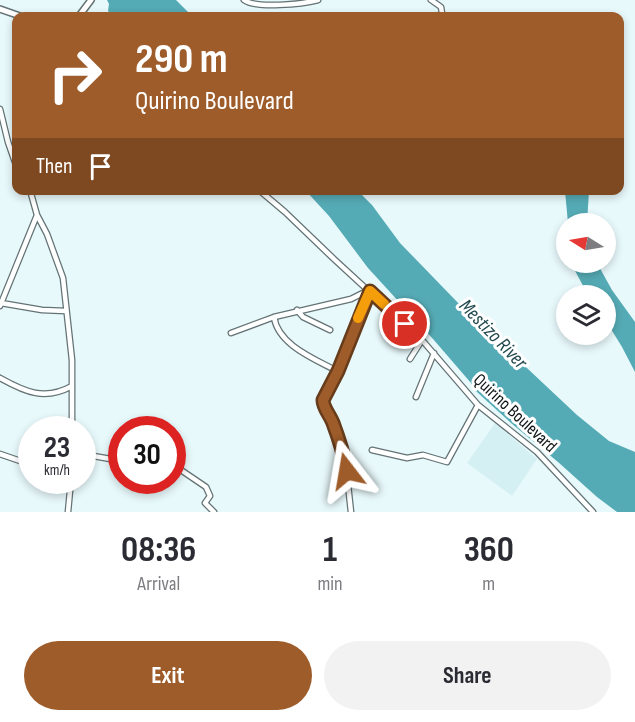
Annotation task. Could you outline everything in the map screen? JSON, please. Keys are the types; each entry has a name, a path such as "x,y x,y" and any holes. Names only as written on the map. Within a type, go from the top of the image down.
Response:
{"street":[{"path":"244,0 251,4 273,5 318,0"},
{"path":"431,0 441,7 442,12"},
{"path":"0,109 12,154"},
{"path":"31,195 37,215 47,234 63,278 72,360 72,416"},
{"name":"Quirino Boulevard","path":"265,195 422,340 478,405 537,452 593,512"},
{"path":"37,215 1,305 66,311"},
{"path":"231,333 297,310 351,299 369,291"},
{"path":"351,512 345,457 332,420 322,403 338,371 369,291"},
{"path":"297,310 303,317 330,330"},
{"path":"274,317 279,331 288,343 338,371"},
{"path":"410,359 422,340"},
{"path":"416,397 434,353"},
{"path":"0,378 25,390 43,394 59,393 72,386"},
{"path":"372,450 408,458 423,455 447,462 478,405"},
{"path":"0,454 18,460"},
{"path":"186,473 206,487 210,496 205,503 214,512"},
{"path":"68,512 70,494"}],"shaded area":[{"path":"495,423 537,459 512,496 467,463"}],"water":[{"path":"107,0 176,0 188,12 109,12"},
{"path":"310,195 362,195 400,243 463,308 577,415 609,441 635,452 635,512 617,512 597,497 477,392 433,339 368,268 329,216"},
{"path":"565,195 589,195 588,213 567,213"},
{"path":"576,273 603,273 609,285 583,285"},
{"path":"616,296 635,322 635,372 616,337"}],"slow traffic":[{"path":"358,318 370,291 384,304"}],"route":[{"path":"347,471 345,457 332,420 322,403 323,400 338,371 370,291 405,324"}],"water label":[{"name":"Mestizo River","path":"493,334"}]}
